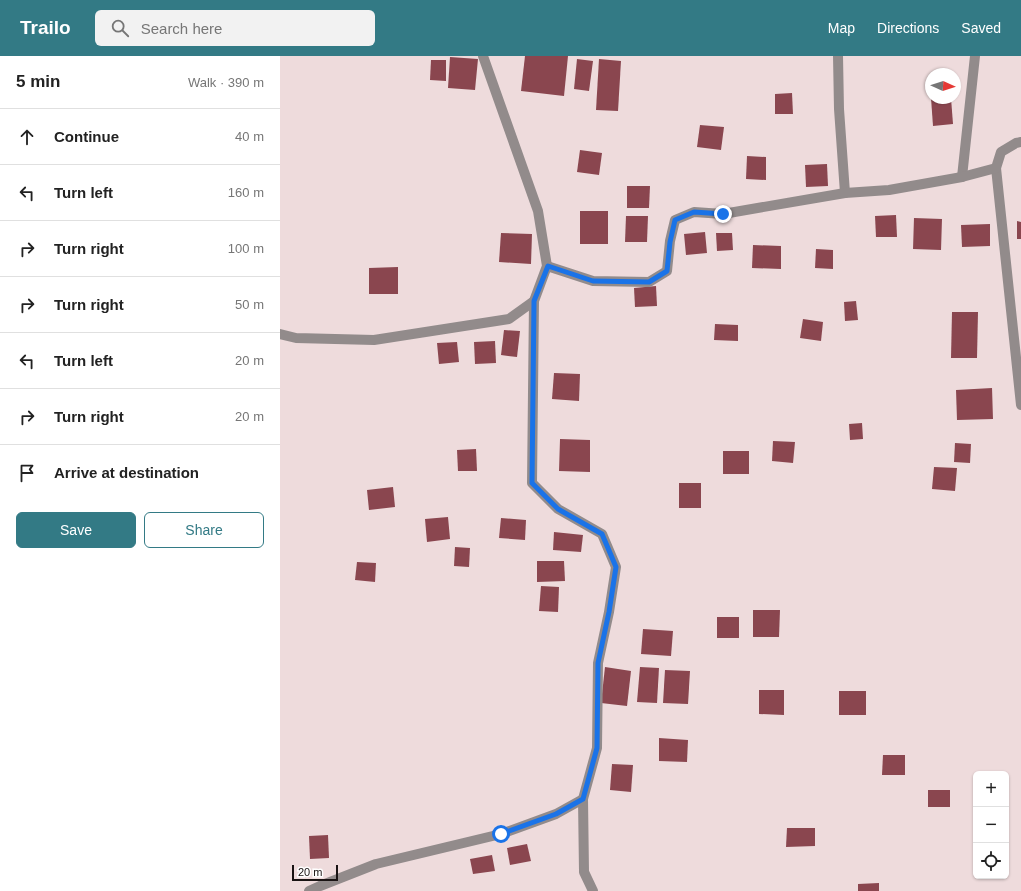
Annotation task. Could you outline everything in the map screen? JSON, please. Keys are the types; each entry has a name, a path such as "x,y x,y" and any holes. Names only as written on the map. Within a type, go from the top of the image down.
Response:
{"street":[{"path":"483,56 538,211 548,266 534,301 532,483 558,509 602,534 616,567 609,612 598,663 597,748 583,799 584,872 593,891"},
{"path":"838,56 839,109 845,193"},
{"path":"962,177 975,56"},
{"path":"1021,142 1016,143 1001,152 996,168 1021,405"},
{"path":"548,266 593,281 649,282 667,271 670,242 675,220 694,212 723,214 845,193 889,190 962,177 996,168"},
{"path":"280,334 296,338 374,340 509,318 534,301"},
{"path":"309,891 376,864 501,834 556,814 583,799"}],"building":[{"path":"525,56 568,56 564,96 521,91"},
{"path":"450,57 478,59 475,90 448,88"},
{"path":"577,59 593,61 589,91 574,89"},
{"path":"599,59 621,61 618,111 596,110"},
{"path":"431,60 446,60 446,81 430,80"},
{"path":"792,93 793,114 775,114 775,94"},
{"path":"931,104 951,104 953,124 933,126"},
{"path":"700,125 724,127 721,150 697,147"},
{"path":"580,150 602,153 599,175 577,172"},
{"path":"747,156 766,157 766,180 746,179"},
{"path":"827,164 828,186 806,187 805,165"},
{"path":"627,186 650,186 649,208 627,208"},
{"path":"580,211 608,211 608,244 580,244"},
{"path":"896,215 897,237 876,237 875,216"},
{"path":"626,216 648,216 647,242 625,242"},
{"path":"914,218 942,219 941,250 913,249"},
{"path":"1017,221 1021,222 1021,239 1017,239"},
{"path":"990,224 990,246 962,247 961,225"},
{"path":"705,232 707,253 686,255 684,234"},
{"path":"501,233 532,234 531,264 499,262"},
{"path":"716,233 732,233 733,250 717,251"},
{"path":"753,245 781,246 781,269 752,268"},
{"path":"816,249 833,250 833,269 815,268"},
{"path":"398,267 398,294 369,294 369,268"},
{"path":"656,286 657,306 635,307 634,288"},
{"path":"856,301 858,320 845,321 844,302"},
{"path":"952,312 978,312 977,358 951,358"},
{"path":"803,319 823,322 821,341 800,338"},
{"path":"715,324 738,325 738,341 714,340"},
{"path":"504,330 520,331 517,357 501,355"},
{"path":"495,341 496,363 475,364 474,342"},
{"path":"457,342 459,362 439,364 437,343"},
{"path":"554,373 580,374 579,401 552,399"},
{"path":"992,388 993,419 957,420 956,390"},
{"path":"862,423 863,439 850,440 849,424"},
{"path":"560,439 590,440 590,472 559,471"},
{"path":"773,441 795,442 793,463 772,461"},
{"path":"955,443 971,444 970,463 954,462"},
{"path":"476,449 477,471 458,471 457,450"},
{"path":"723,451 749,451 749,474 723,474"},
{"path":"934,467 957,468 955,491 932,489"},
{"path":"679,483 701,483 701,508 679,508"},
{"path":"393,487 395,507 369,510 367,490"},
{"path":"448,517 450,539 427,542 425,519"},
{"path":"501,518 526,520 525,540 499,538"},
{"path":"554,532 583,535 581,552 553,550"},
{"path":"455,547 470,548 469,567 454,566"},
{"path":"537,561 564,561 565,581 537,582"},
{"path":"357,562 376,563 375,582 355,580"},
{"path":"541,586 559,587 558,612 539,611"},
{"path":"753,610 780,610 779,637 753,637"},
{"path":"717,617 739,617 739,638 717,638"},
{"path":"643,629 673,631 671,656 641,654"},
{"path":"605,667 631,671 627,706 601,703"},
{"path":"640,667 659,668 657,703 637,702"},
{"path":"665,670 690,671 688,704 663,703"},
{"path":"759,690 784,690 784,715 759,714"},
{"path":"839,691 866,691 866,715 839,715"},
{"path":"659,738 688,740 687,762 659,761"},
{"path":"883,755 905,755 905,775 882,775"},
{"path":"612,764 633,765 631,792 610,790"},
{"path":"928,790 950,790 950,807 928,807"},
{"path":"787,828 815,828 815,846 786,847"},
{"path":"328,835 329,858 310,859 309,836"},
{"path":"527,844 531,861 510,865 507,848"},
{"path":"492,855 495,871 473,874 470,859"},
{"path":"879,883 879,891 858,891 858,884"}],"route":[{"path":"501,834 556,814 583,799 597,748 598,663 609,612 616,567 602,534 558,509 532,483 534,301 548,266 593,281 649,282 667,271 670,242 675,220 694,212 723,214"}]}
